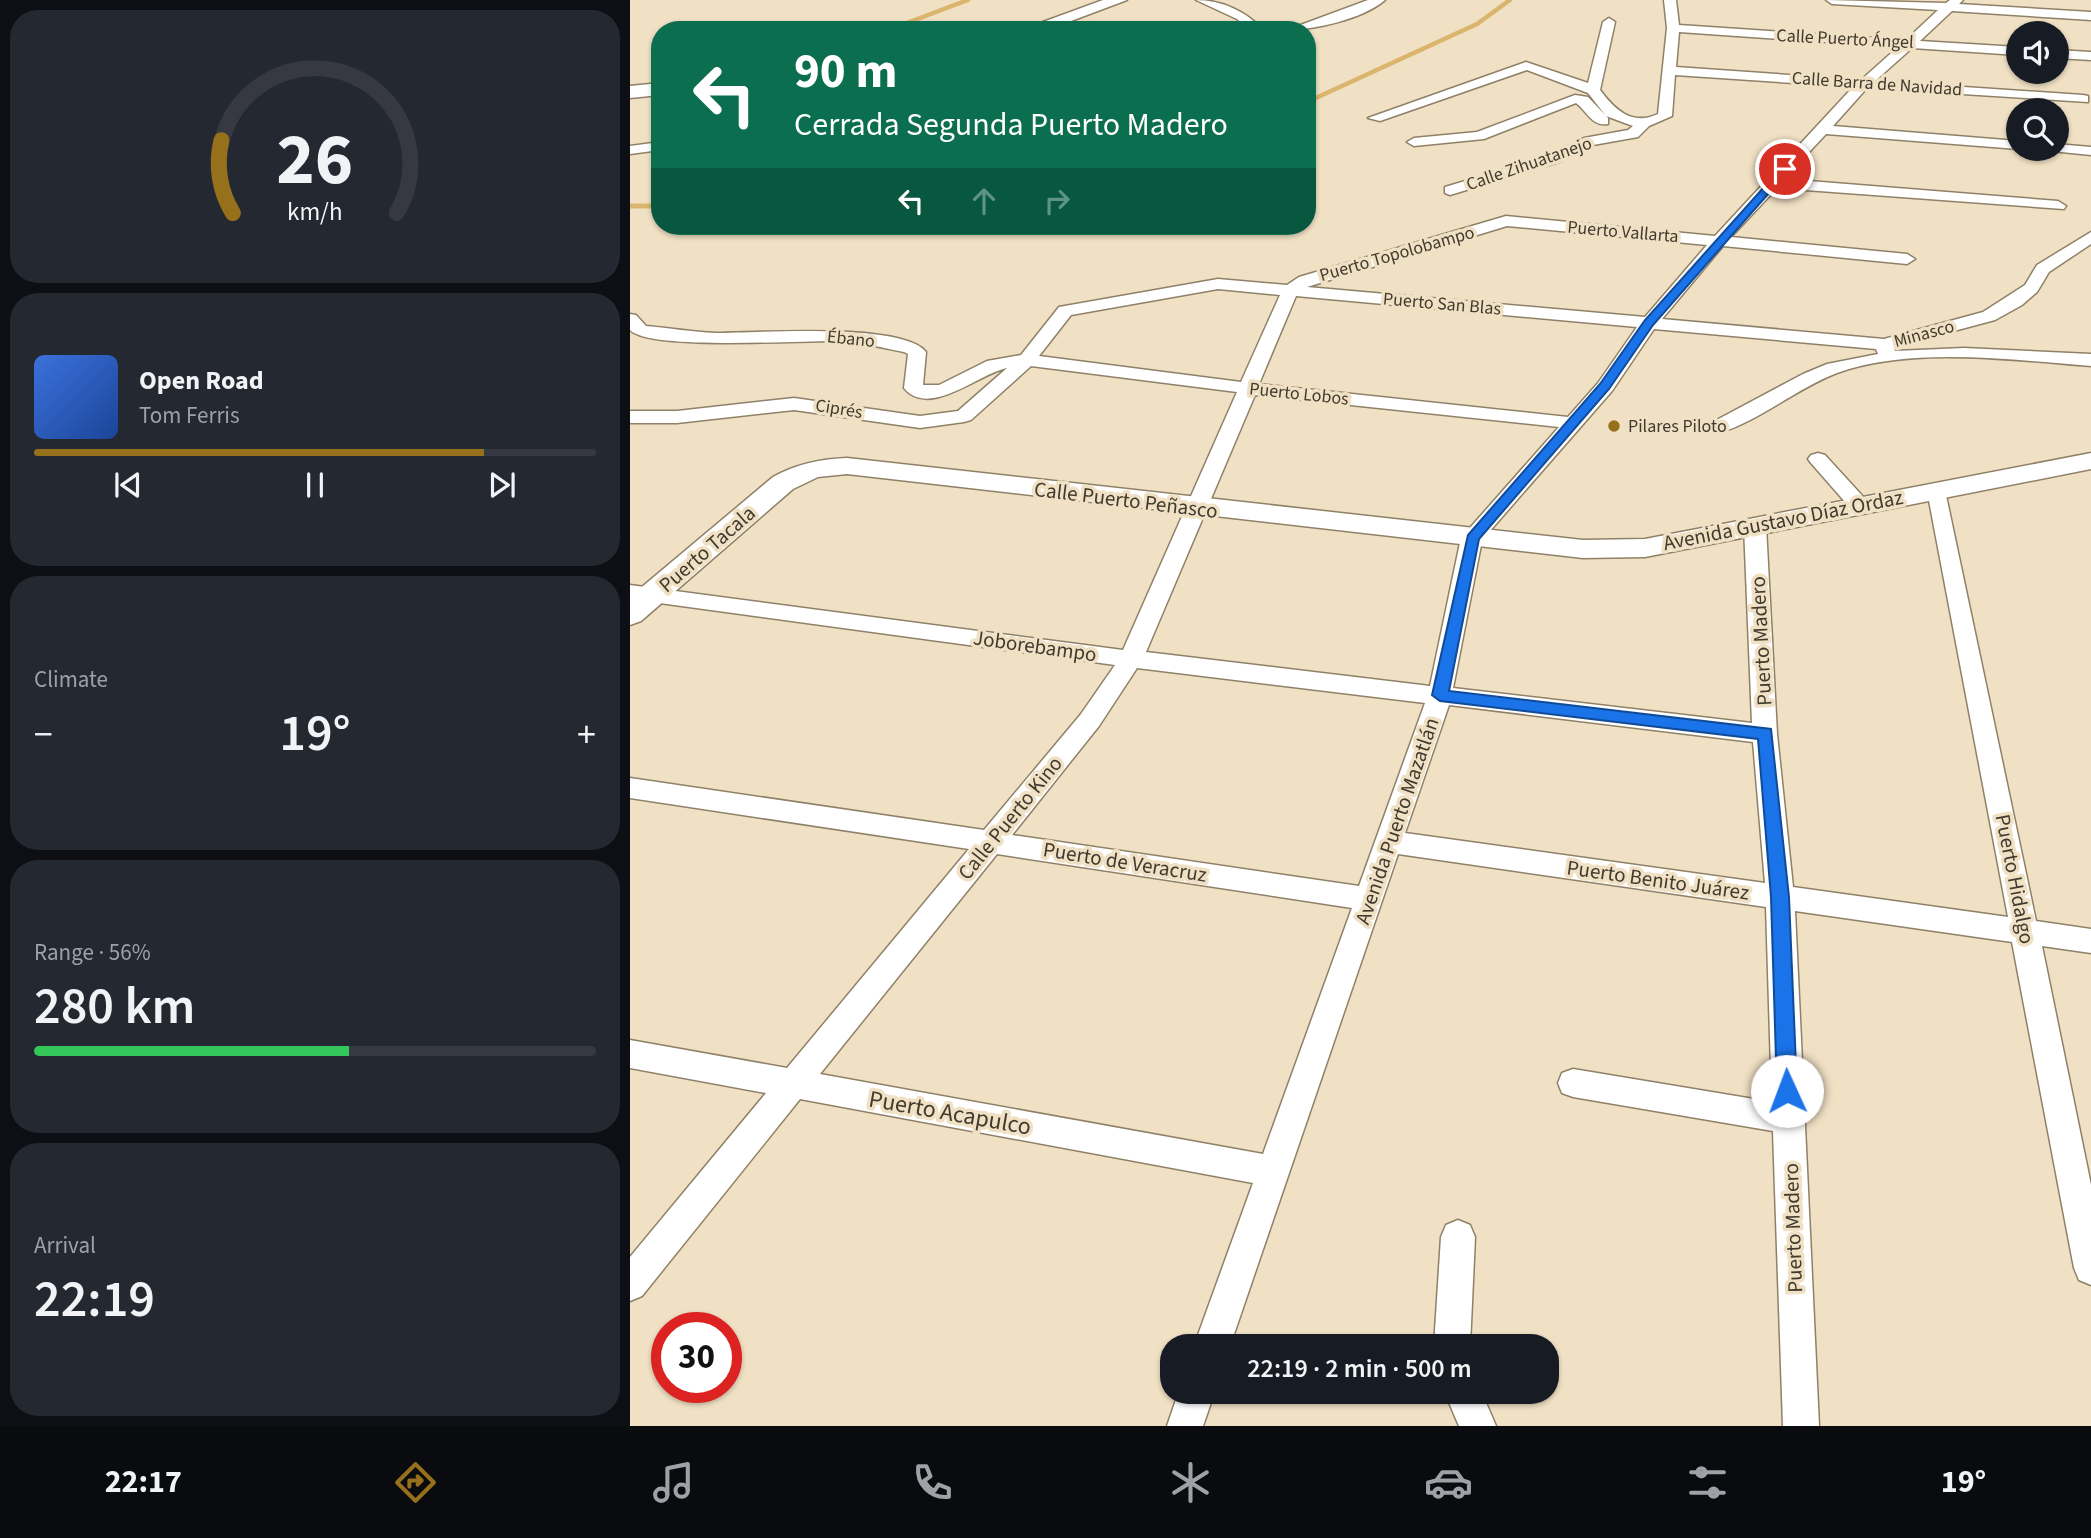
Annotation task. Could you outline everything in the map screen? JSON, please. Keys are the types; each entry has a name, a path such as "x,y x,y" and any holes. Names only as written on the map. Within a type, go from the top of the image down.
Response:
{"street":[{"path":"1056,21 1119,0"},
{"path":"1202,0 1247,21"},
{"path":"1344,0 1364,7"},
{"path":"1316,24 1379,0"},
{"path":"1414,142 1479,136 1575,99 1583,100 1595,117 1605,122 1641,126 1665,116 1671,71 1670,0"},
{"path":"1832,0 1953,3 2091,16"},
{"name":"Avenida Puerto Mazatlán","path":"1216,1334 1271,1171 1391,842 1440,695 1472,538 1605,387 1649,323 1720,240 1865,83 1953,3"},
{"path":"1593,90 1609,22"},
{"name":"Calle Puerto Ángel","path":"1672,28 2006,50"},
{"path":"2069,55 2091,56"},
{"path":"1375,118 1526,66 1544,69 1593,90 1615,116 1641,126"},
{"name":"Calle Barra de Navidad","path":"1671,71 2083,99"},
{"path":"630,92 651,90"},
{"name":"Calle Zihuatanejo","path":"1450,190 1554,159 1589,141 1633,134 1641,126"},
{"path":"1821,129 2006,144"},
{"path":"630,150 651,147"},
{"path":"2069,149 2090,151"},
{"path":"1773,183 2058,206"},
{"name":"Puerto Vallarta","path":"1506,221 1907,259"},
{"name":"Puerto Topolobampo","path":"1290,291 1305,281 1506,221"},
{"name":"Minasco","path":"1718,427 1810,378 1989,316 2016,301 2031,288 2043,269 2091,237"},
{"name":"Puerto San Blas","path":"1027,360 1065,311 1218,284 1649,323 1886,350"},
{"name":"Calle Puerto Kino","path":"630,1284 1090,720 1131,659 1290,291"},
{"name":"Ébano","path":"634,330 713,338 842,335 909,347 917,352 913,388 923,393 941,391 993,366 1027,360"},
{"path":"1886,350 1977,352 2091,360"},
{"name":"Puerto Lobos","path":"1027,360 1246,388 1572,423"},
{"name":"Ciprés","path":"630,416 677,417 794,404 920,422 941,422 964,416 1027,360"},
{"path":"1818,459 1860,506"},
{"name":"Avenida Gustavo Díaz Ordaz","path":"1472,538 1615,551 2091,461"},
{"name":"Calle Puerto Peñasco","path":"783,483 801,472 847,466 1472,538"},
{"name":"Puerto Tacala","path":"630,614 642,593 783,483"},
{"name":"Puerto Hidalgo","path":"1937,490 2091,1268"},
{"name":"Puerto Madero","path":"1755,526 1765,734 1780,897 1801,1426"},
{"name":"Joborebampo","path":"642,593 1131,659 1765,734"},
{"name":"Puerto de Veracruz","path":"630,788 1370,899"},
{"name":"Puerto Benito Juárez","path":"1391,842 2091,942"},
{"name":"Puerto Acapulco","path":"630,1054 1271,1171"},
{"path":"1573,1083 1788,1119"},
{"path":"1453,1334 1458,1237"},
{"path":"1185,1426 1193,1404"},
{"path":"1468,1404 1478,1426"}],"waterway":[{"path":"912,21 968,0"},
{"path":"1316,98 1477,24 1510,0"},
{"path":"630,206 651,206"}],"place":[{"name":"Pilares Piloto","path":"1614,426"}],"route":[{"path":"1785,169 1649,323 1605,387 1472,538 1440,695 1765,734 1780,897 1787,1091"}]}
